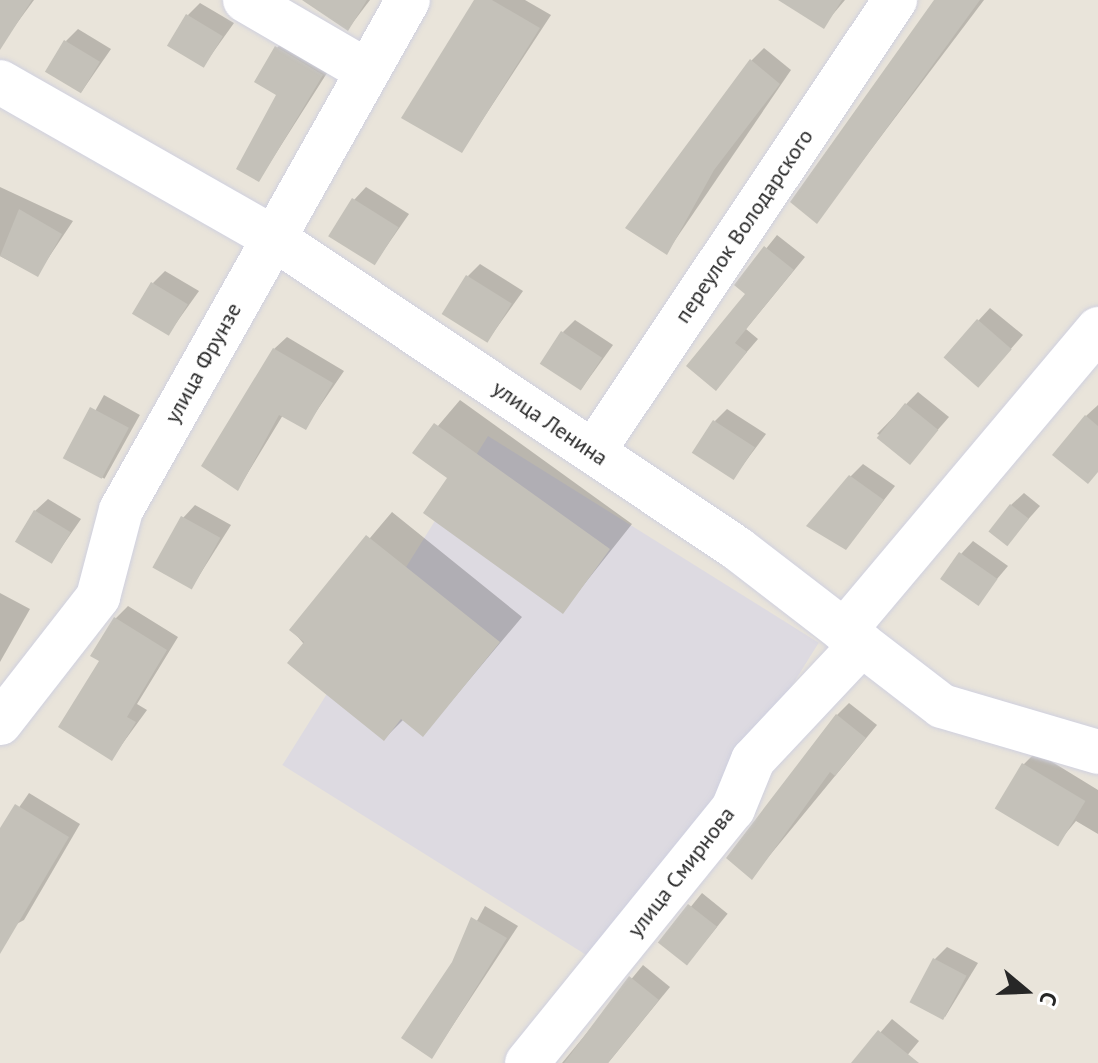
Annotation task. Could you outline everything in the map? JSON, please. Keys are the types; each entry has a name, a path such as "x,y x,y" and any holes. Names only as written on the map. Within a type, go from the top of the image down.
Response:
{"street":[{"path":"245,0 367,71"},
{"name":"улица Фрунзе","path":"0,723 98,597 121,510 408,0"},
{"name":"переулок Володарского","path":"593,452 895,0"},
{"name":"улица Ленина","path":"0,82 272,237 593,452 853,638 942,706 1098,752"},
{"name":"улица Смирнова","path":"527,1063 733,809 753,760 1098,329"}],"shaded area":[{"path":"488,436 819,643 613,972 282,765"}],"building":[{"path":"0,0 32,0 0,50"},
{"path":"302,0 367,0 348,31"},
{"path":"474,0 492,0 540,28 462,153 401,118"},
{"path":"778,0 842,0 824,29"},
{"path":"934,0 980,0 817,224 790,202"},
{"path":"186,14 223,36 204,68 167,46"},
{"path":"64,40 100,62 81,93 45,72"},
{"path":"275,46 323,75 259,182 236,169 276,95 254,82"},
{"path":"750,59 780,84 714,170 667,255 625,228"},
{"path":"352,198 399,227 375,265 328,236"},
{"path":"19,209 62,234 38,277 0,256"},
{"path":"764,246 794,270 735,343 747,352 716,391 686,366 745,294 734,285"},
{"path":"466,275 512,304 487,343 442,314"},
{"path":"151,282 188,304 169,336 132,314"},
{"path":"977,319 1012,349 978,388 944,357"},
{"path":"561,331 602,358 581,390 540,364"},
{"path":"273,348 333,383 306,430 279,415 238,491 201,466"},
{"path":"905,403 938,430 910,465 877,438"},
{"path":"90,407 129,428 102,479 63,458"},
{"path":"1085,415 1098,426 1098,472 1088,484 1052,455"},
{"path":"713,420 755,447 734,480 692,453"},
{"path":"434,423 610,549 563,614 423,513 447,478 412,453"},
{"path":"849,475 884,500 846,550 806,526"},
{"path":"1010,504 1029,519 1007,546 988,532"},
{"path":"34,510 71,532 52,564 15,542"},
{"path":"181,516 220,538 192,589 152,568"},
{"path":"366,535 500,642 423,737 401,719 384,741 287,663 304,642 289,630"},
{"path":"959,552 998,579 979,606 940,579"},
{"path":"114,617 167,650 127,717 136,722 112,761 58,727 99,661 90,656"},
{"path":"836,714 866,738 835,776 830,772 752,880 726,858"},
{"path":"1022,763 1085,801 1058,847 995,808"},
{"path":"15,804 69,837 0,954 0,828"},
{"path":"688,904 717,927 687,965 658,943"},
{"path":"471,917 507,938 432,1059 401,1038 452,962"},
{"path":"933,958 967,976 943,1020 910,1002"},
{"path":"629,976 659,1000 608,1063 564,1063"},
{"path":"878,1030 919,1063 851,1063"}]}
